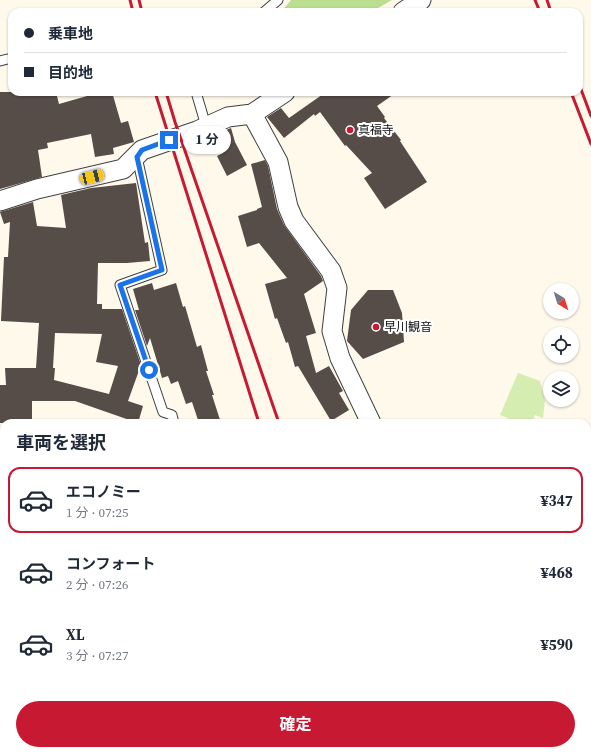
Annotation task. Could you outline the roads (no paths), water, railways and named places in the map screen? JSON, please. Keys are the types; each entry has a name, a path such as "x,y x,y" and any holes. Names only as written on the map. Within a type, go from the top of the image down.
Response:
{"street":[{"path":"409,8 421,0"},
{"path":"0,202 37,189 123,169 137,157 142,150 228,117 252,114 279,96"},
{"path":"252,114 278,162 288,206 294,221 331,271 337,288 332,331 340,358 369,419"}],"lane":[{"path":"269,8 278,0"},
{"path":"197,96 206,126"},
{"path":"137,157 162,270 120,285 163,412 172,415 173,419"}],"railway":[{"path":"130,0 132,8"},
{"path":"139,0 141,8"},
{"path":"535,0 538,8"},
{"path":"547,0 550,8"},
{"path":"583,95 591,116"},
{"path":"156,96 258,419"},
{"path":"167,96 278,419"},
{"path":"573,96 591,144"}],"place":[{"name":"真福寺","path":"350,130"},
{"name":"早川観音","path":"376,327"}]}
